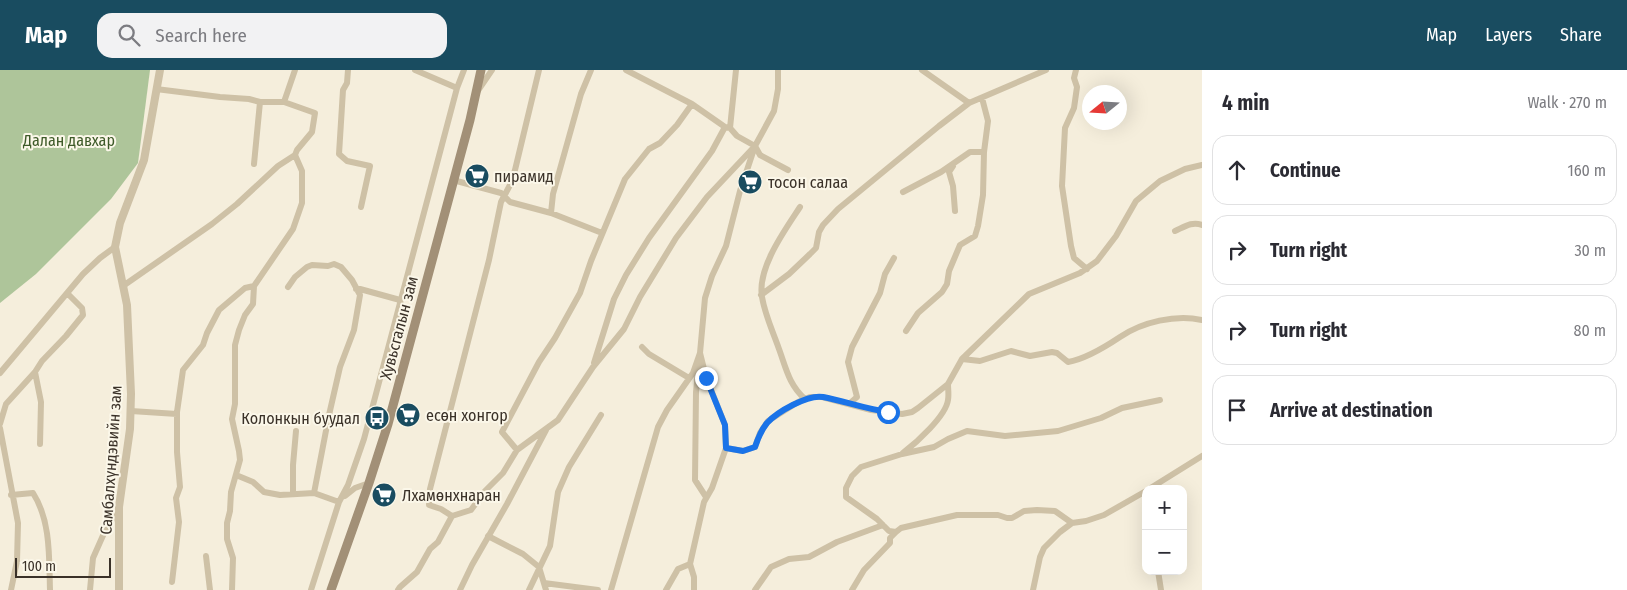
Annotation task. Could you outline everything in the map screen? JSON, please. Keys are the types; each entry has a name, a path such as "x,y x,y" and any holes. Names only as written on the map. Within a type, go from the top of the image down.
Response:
{"main road":[{"name":"Хувьсгалын зам","path":"331,590 388,424 477,92 481,70"}],"street":[{"name":"Самбалхүндэвийн зам","path":"119,590 120,507 131,411 128,310 115,247 120,223 144,160 160,70"},
{"path":"284,102 295,70"},
{"path":"348,70 343,90 339,154 347,161 370,166 361,208"},
{"path":"415,70 457,88"},
{"path":"312,590 339,502 359,458 457,88 464,70"},
{"path":"477,92 492,70"},
{"path":"539,70 515,170 510,186 501,202 489,260 430,490 429,505 452,516 471,510 485,491 503,473 517,450 558,420 593,367 624,329 640,297 686,224 706,197 755,146"},
{"path":"551,213 553,194 581,94 591,70"},
{"path":"626,70 692,104 728,127 737,136 755,146 760,155 788,170"},
{"path":"593,367 614,299 626,275 649,238 681,192 696,176 697,170 728,127 736,70"},
{"path":"706,498 695,480 696,392 705,298 712,276 726,246 740,191 755,146 774,111 778,89 778,70"},
{"path":"922,70 969,103"},
{"path":"761,295 790,274 816,248 819,232 838,208 969,103 1046,70"},
{"path":"1076,70 1074,78 1077,87 1074,108 1065,128 1062,186 1074,258 1087,269"},
{"path":"123,286 212,224 237,204 278,166 295,155 312,132 315,113 284,102 260,102 249,99 156,89"},
{"path":"906,331 918,312 942,292 947,284 949,271 960,245 975,236 983,195 984,152 988,121 982,98"},
{"path":"254,164 260,102"},
{"path":"517,450 502,432 539,362 580,293 602,233 625,179 649,149 660,143 692,104"},
{"path":"903,192 941,172 970,152 984,152"},
{"path":"232,590 233,558 227,539 227,523 231,492 240,460 232,419 235,404 237,358 235,345 245,315 253,304 254,286 294,229 302,203 302,171 295,155"},
{"path":"955,162 949,172 953,186 955,211"},
{"path":"726,448 743,451 755,447 760,433 768,421 810,397 822,397 888,412 902,414 912,412 948,384 962,359 1029,294 1087,269 1097,261 1107,250 1136,201 1160,181 1186,169 1202,165"},
{"path":"453,180 501,193 510,202 551,213 602,233"},
{"path":"800,206 768,260 761,295 789,378 798,393 805,399"},
{"path":"1176,231 1188,224 1198,223 1202,225"},
{"path":"0,373 67,294 100,258 115,247"},
{"path":"849,404 857,398 848,362 852,347 880,293 885,274 894,258"},
{"path":"288,288 295,277 307,267 334,264 341,267 352,280 360,295 354,330 340,367 328,415 314,493"},
{"path":"172,582 179,522 176,498 180,487 177,452 177,414 184,370 203,345 219,310 245,288 254,286"},
{"path":"356,289 400,300"},
{"path":"11,590 17,561 18,523 11,495 0,426 6,404 84,314 82,308 67,294"},
{"path":"962,359 980,361 1011,351 1030,356 1052,352 1068,362 1077,361 1114,342 1120,336 1144,326 1172,319 1202,320"},
{"path":"642,347 648,354 690,378"},
{"path":"611,590 658,427 667,410 693,373 700,353"},
{"path":"694,590 694,576 690,564 706,498 726,448 725,425 706,378 700,353"},
{"path":"35,372 41,402 40,444"},
{"path":"902,454 929,430 944,411 948,400 948,384"},
{"path":"896,532 889,531 872,515 846,497 846,488 852,476 861,467 902,454 934,447 966,431 1005,436 1067,429 1101,418 1122,408 1160,400"},
{"path":"131,411 177,414"},
{"path":"529,590 550,546 558,492 569,467 601,415"},
{"path":"460,590 472,564 547,429"},
{"path":"293,494 296,431"},
{"path":"1155,485 1202,456"},
{"path":"236,475 253,482 264,492 280,495 314,493 339,502"},
{"path":"339,502 351,490 369,483"},
{"path":"11,495 33,493 39,502 47,537 50,590"},
{"path":"1034,588 1040,556 1044,548 1060,532 1072,523 1104,515 1142,493"},
{"path":"90,590 93,558 105,531 120,507"},
{"path":"852,590 864,570 890,543 890,538 901,528 958,515 998,515 1012,518 1024,511 1037,510 1055,511 1072,523"},
{"path":"398,590 416,572 430,549 438,542 452,516"},
{"path":"754,590 770,567 789,560 809,557 837,542 883,525"},
{"path":"488,536 523,554 539,567 545,586 598,590"},
{"path":"206,556 210,590"},
{"path":"666,590 678,569 690,564"},
{"path":"1159,575 1161,590"}],"green space":[{"name":"Далан давхар","path":"0,70 150,70 138,163 111,199 36,274 0,303"}],"place":[{"name":"пирамид","path":"477,176"},
{"name":"тосон салаа","path":"750,182"},
{"name":"есөн хонгор","path":"408,415"},
{"name":"Колонкын буудал","path":"377,418"},
{"name":"Лхамөнхнаран","path":"384,495"}],"route":[{"path":"706,378 725,425 726,448 743,451 755,447 760,433 768,421 798,402 810,397 822,397 871,410 888,412"}]}
